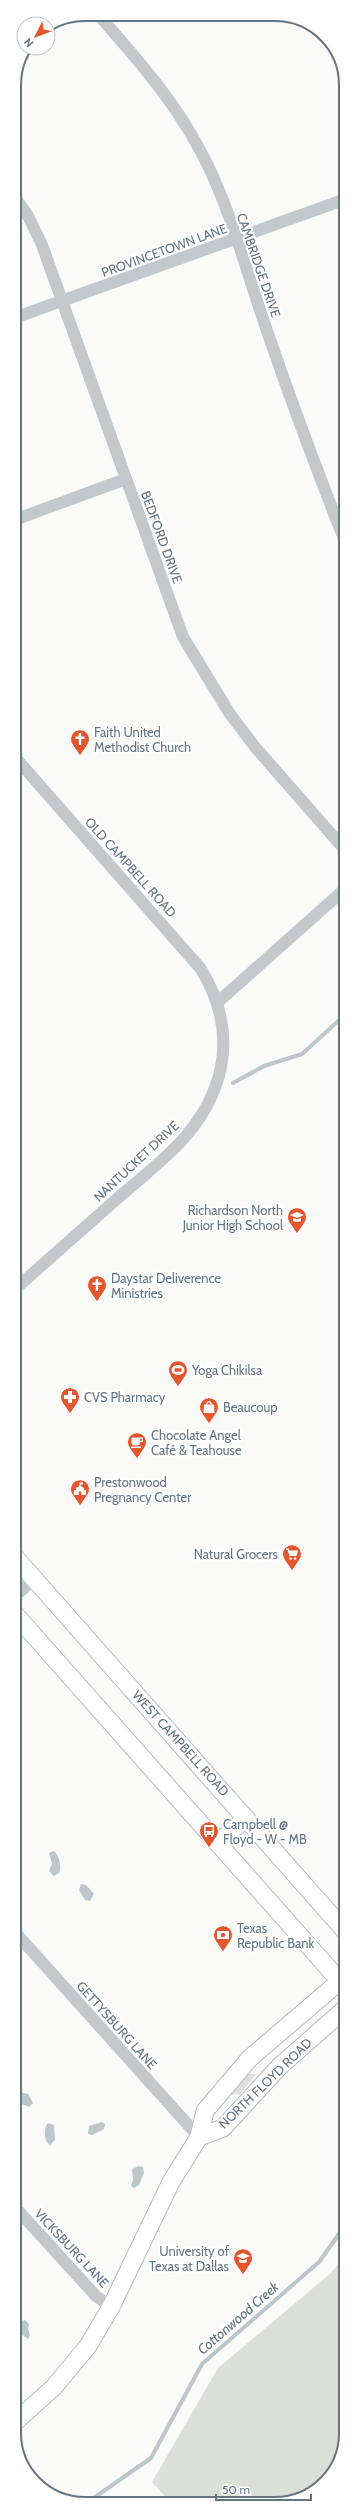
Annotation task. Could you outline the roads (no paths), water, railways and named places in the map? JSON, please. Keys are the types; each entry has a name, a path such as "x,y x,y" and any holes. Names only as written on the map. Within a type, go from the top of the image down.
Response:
{"main road":[{"name":"WEST CAMPBELL ROAD","path":"21,1564 339,1924"},
{"path":"21,1621 339,1977"},
{"path":"218,1843 246,1818"},
{"name":"NORTH FLOYD ROAD","path":"21,2417 54,2387 72,2368 88,2346 111,2307 171,2182 199,2137 205,2111 250,2058 339,1987"},
{"name":"NORTH FLOYD ROAD","path":"199,2137 223,2128 280,2066 339,2014"}],"street":[{"name":"CAMBRIDGE DRIVE","path":"104,21 149,71 188,129 212,175 236,239 292,407 339,526"},
{"name":"PROVINCETOWN LANE","path":"21,316 339,202"},
{"name":"BEDFORD DRIVE","path":"21,206 28,216 42,245 183,637 204,673 255,747 339,843"},
{"path":"21,517 126,479"},
{"name":"OLD CAMPBELL ROAD","path":"21,764 201,969 218,1002"},
{"path":"218,1002 339,894"},
{"name":"NANTUCKET DRIVE","path":"21,1284 172,1151 203,1114 217,1083 222,1056 223,1030 218,1002"},
{"path":"21,1591 34,1579"},
{"name":"GETTYSBURG LANE","path":"21,1939 199,2137"},
{"name":"VICKSBURG LANE","path":"21,2214 96,2296 111,2307"}],"waterway":[{"path":"233,1083 264,1066 302,1054 339,1020"},
{"name":"Cottonwood Creek","path":"95,2497 151,2458 202,2364 319,2262 339,2234"}],"place":[{"name":"Faith United Methodist Church","path":"80,756"},
{"name":"Richardson North Junior High School","path":"297,1234"},
{"name":"Daystar Deliverence Ministries","path":"97,1302"},
{"name":"Yoga Chikilsa","path":"178,1387"},
{"name":"CVS Pharmacy","path":"70,1414"},
{"name":"Beaucoup","path":"209,1424"},
{"name":"Chocolate Angel Café & Teahouse","path":"137,1459"},
{"name":"Prestonwood Pregnancy Center","path":"80,1506"},
{"name":"Natural Grocers","path":"292,1571"},
{"name":"Campbell @ Floyd - W - MB","path":"209,1848"},
{"name":"Texas Republic Bank","path":"223,1952"},
{"name":"University of Texas at Dallas","path":"243,2275"}]}
